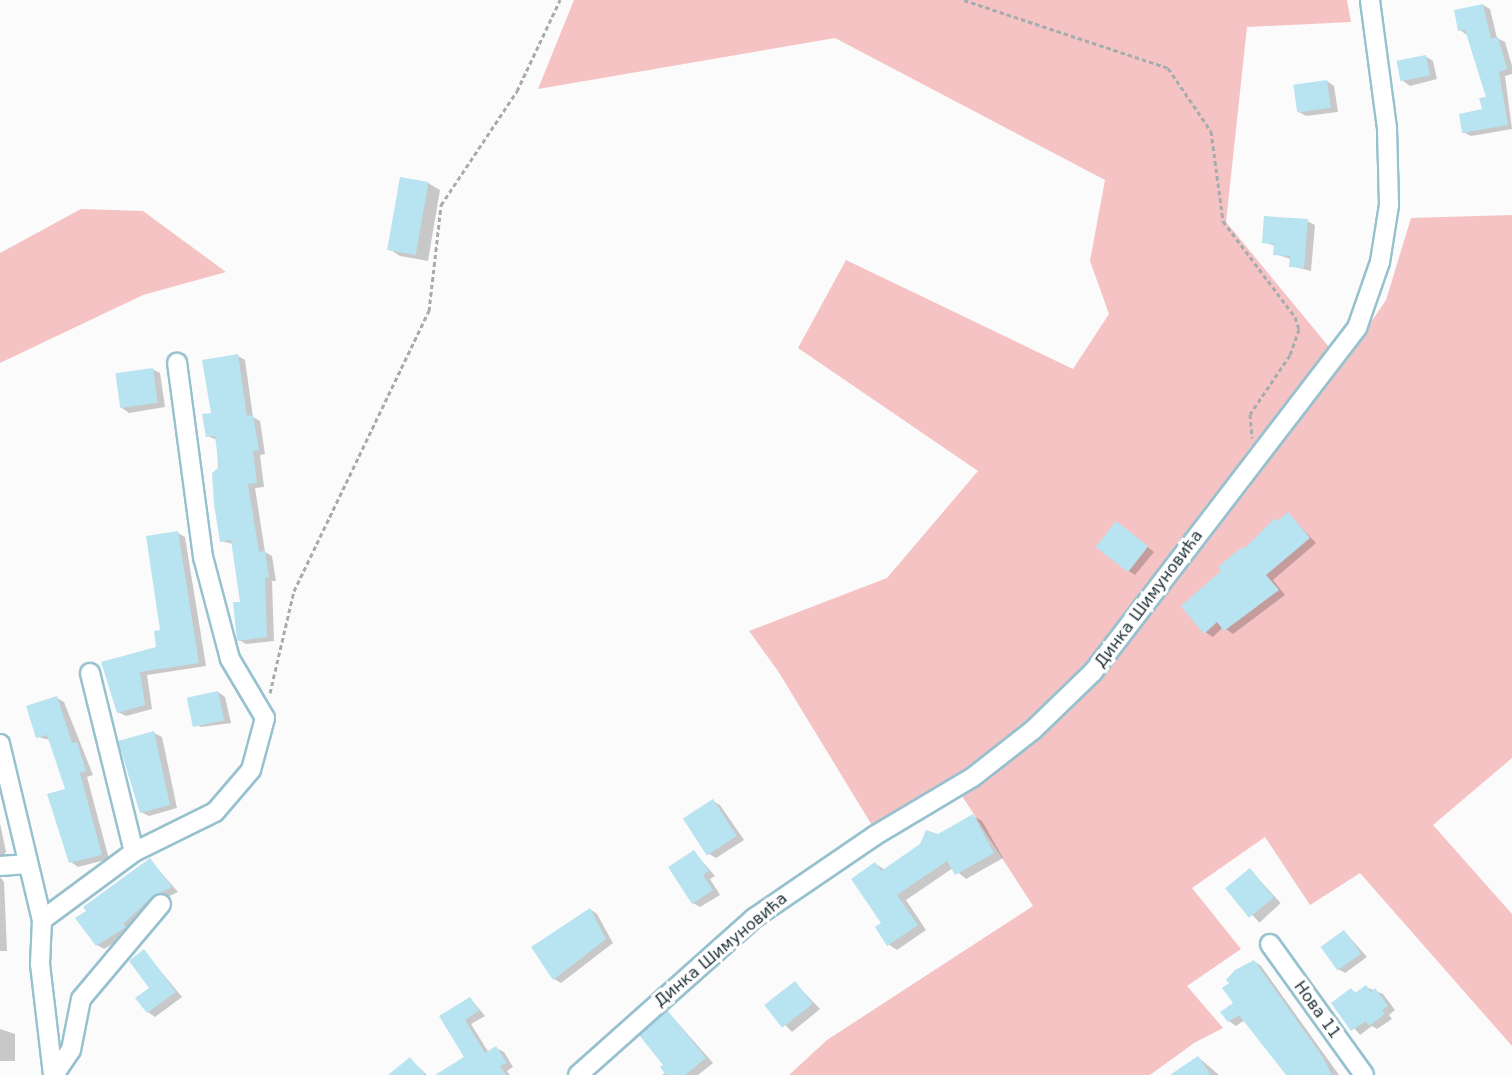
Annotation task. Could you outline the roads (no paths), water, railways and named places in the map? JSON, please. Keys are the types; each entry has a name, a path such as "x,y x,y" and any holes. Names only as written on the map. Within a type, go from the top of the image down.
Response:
{"street":[{"name":"Динка Шимуновића","path":"578,1075 754,918 820,871 973,777 1033,730 1093,672 1144,610 1256,454 1357,328 1380,262 1389,205 1387,128 1370,0"},
{"path":"42,920 134,852 215,812 251,770 264,718 230,659 203,557 177,363"},
{"path":"90,673 134,852"},
{"path":"0,744 42,920 40,964 54,1075"},
{"path":"0,866 28,864"},
{"path":"54,1075 71,1050 81,999 160,904"},
{"name":"Нова 11","path":"1270,944 1364,1075"}]}
